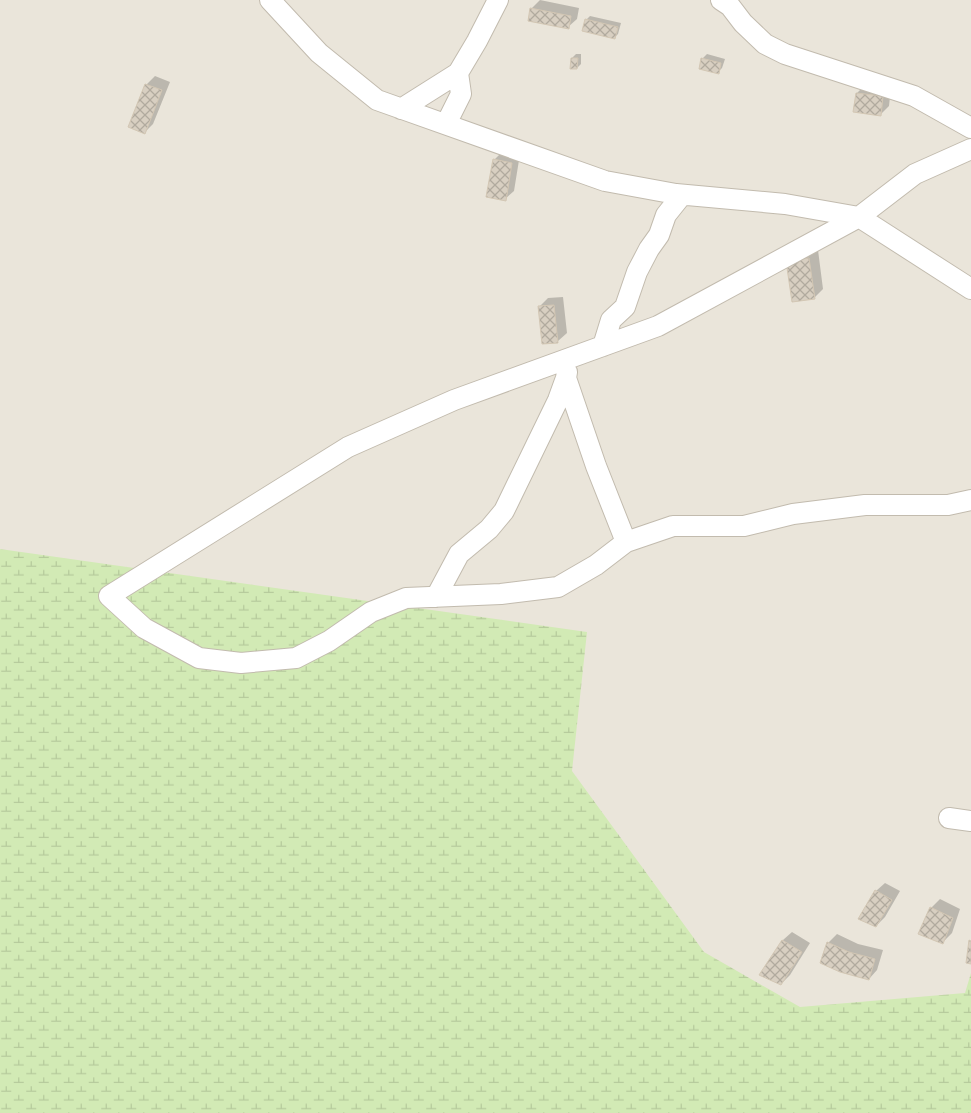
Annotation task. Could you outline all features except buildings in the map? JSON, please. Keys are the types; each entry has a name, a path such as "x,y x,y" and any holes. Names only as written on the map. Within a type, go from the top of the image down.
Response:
{"street":[{"path":"270,0 319,53 377,100 606,182 682,195 785,204 859,216 971,289"},
{"path":"401,108 458,73 498,0"},
{"path":"721,0 730,6 765,44 785,54 914,96 971,128"},
{"path":"446,124 461,94 458,73"},
{"path":"971,150 915,174 859,216 658,326 454,400 348,447 109,596 144,628 199,658 241,663 296,658 330,641 371,612 406,598 501,594 558,587 596,565 626,542 673,526 744,526 793,514 865,506 948,506 971,500"},
{"path":"603,346 611,320 625,307 636,272 659,235 666,215 682,195"},
{"path":"436,597 459,554 489,529 504,510 558,400 566,378 570,358"},
{"path":"566,378 596,466 626,542"},
{"path":"949,818 971,821"}],"shaded area":[{"path":"0,0 971,0 971,1113 0,1113"}],"green space":[{"path":"0,549 587,632 572,771 704,952 800,1007 965,993 971,973 971,1113 0,1113"}]}
